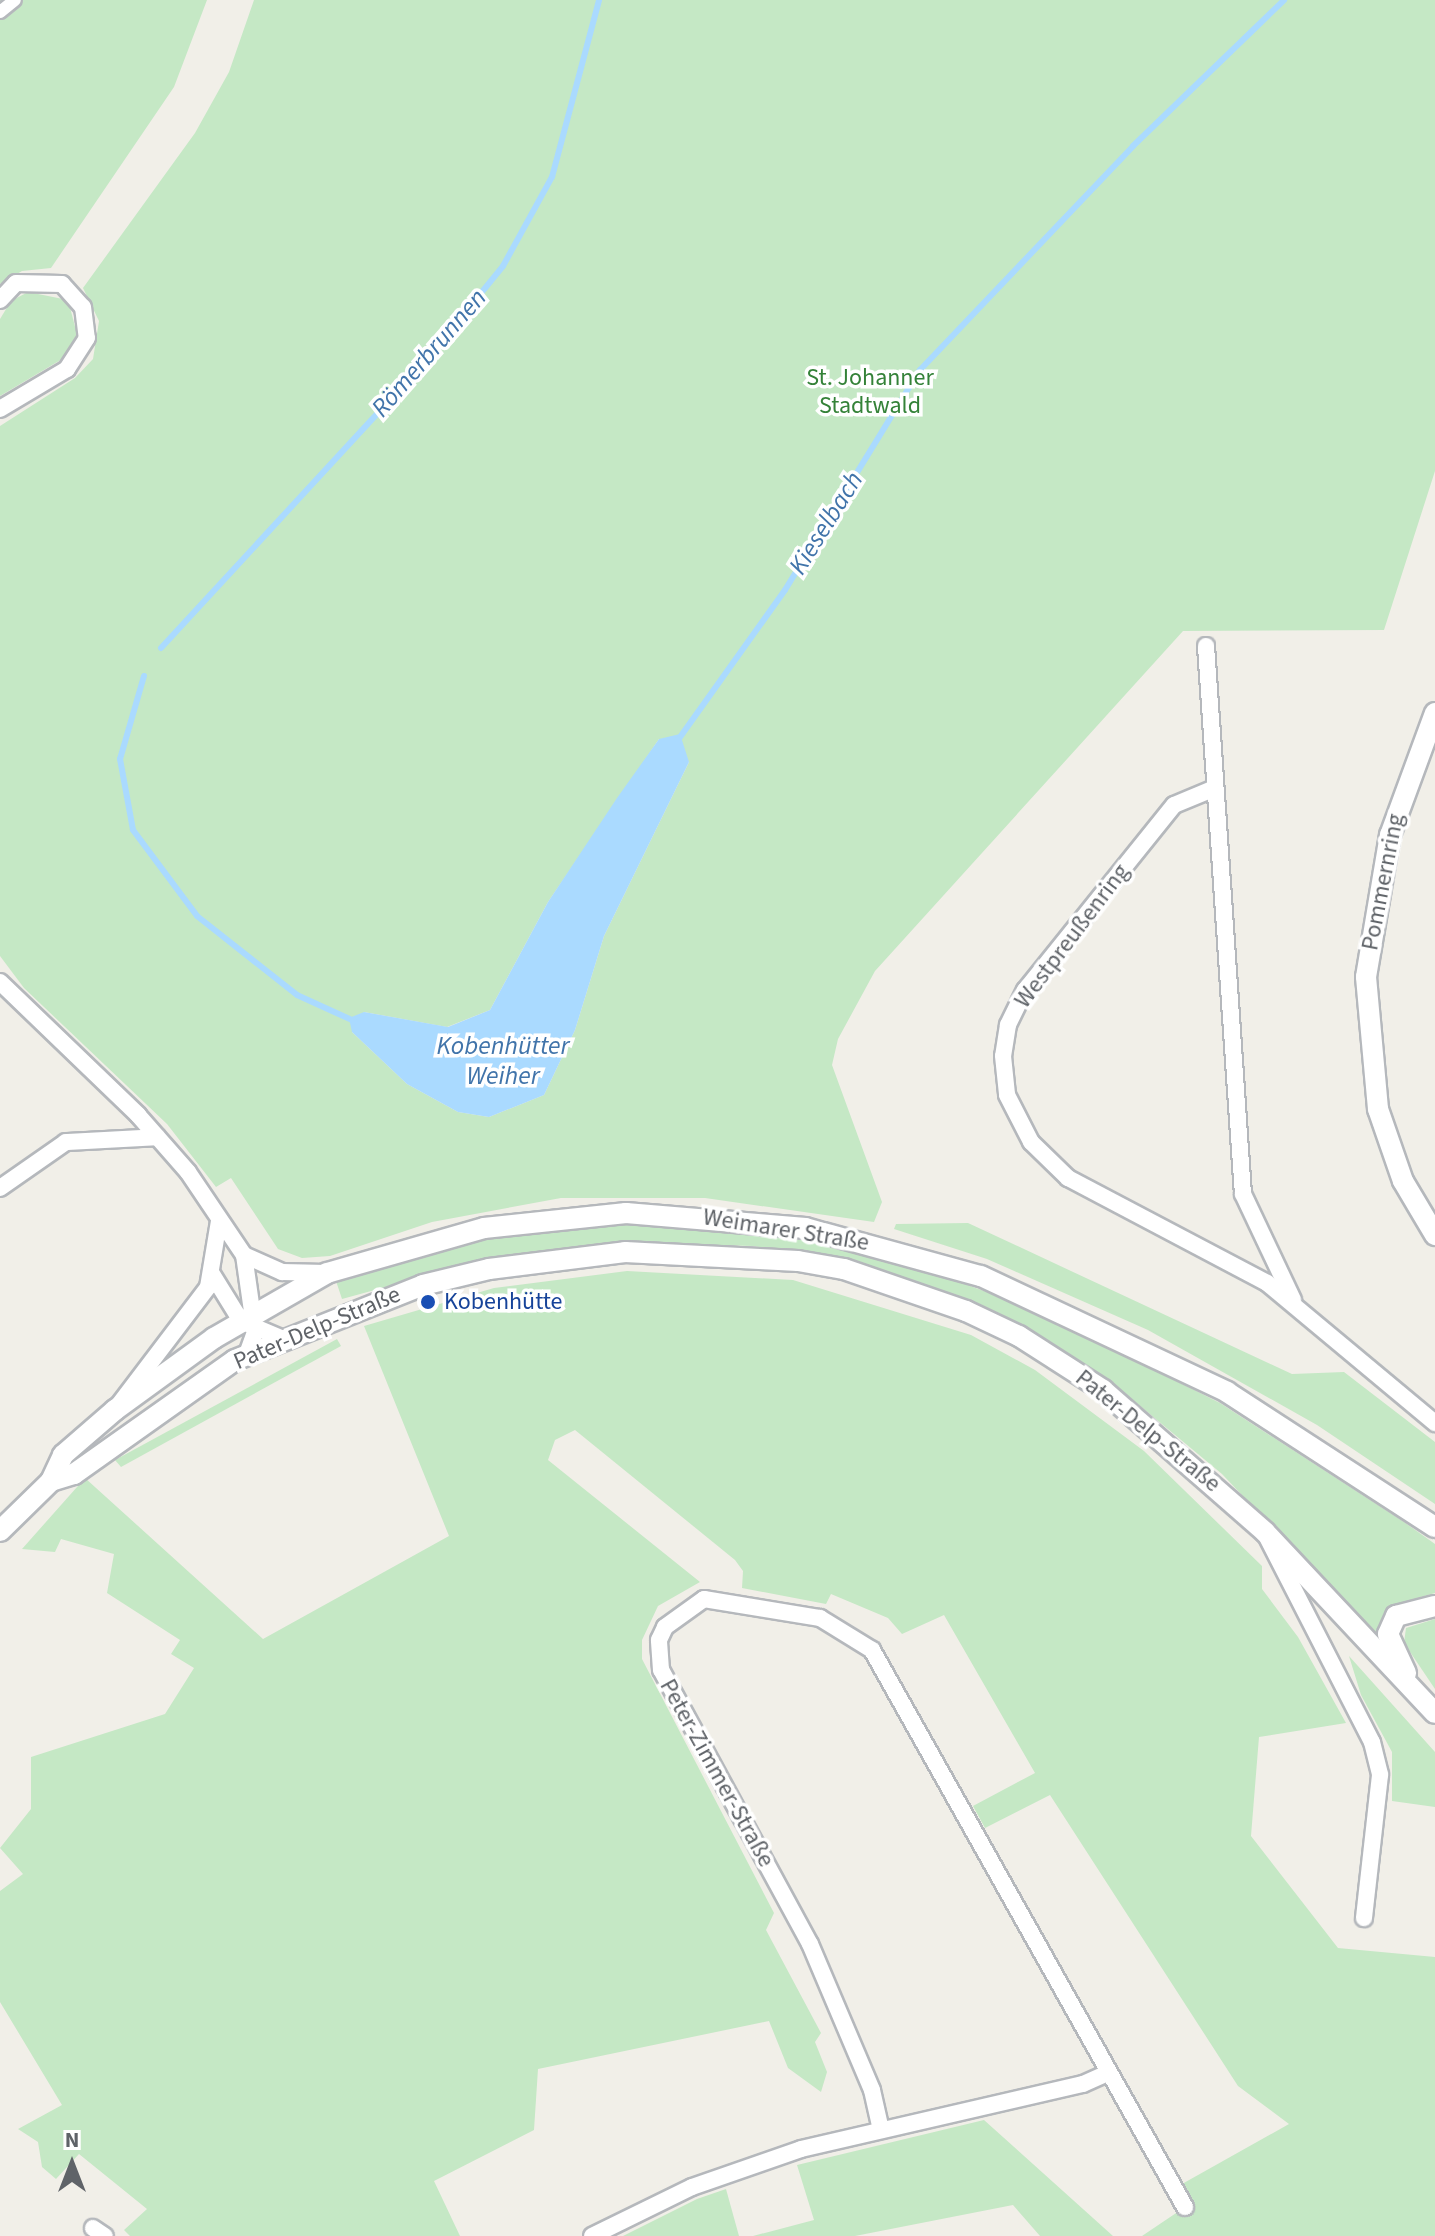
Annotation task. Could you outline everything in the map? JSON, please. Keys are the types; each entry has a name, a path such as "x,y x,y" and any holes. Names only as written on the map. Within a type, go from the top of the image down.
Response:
{"street":[{"path":"0,12 15,0"},
{"path":"0,300 16,283 62,284 83,307 87,338 67,369 0,409"},
{"name":"Westpreußenring","path":"1206,646 1243,1194 1296,1304"},
{"name":"Pommernring","path":"1435,713 1390,835 1366,977 1378,1109 1403,1181 1435,1235"},
{"name":"Westpreußenring","path":"1215,788 1174,805 1025,990 1008,1025 1003,1056 1007,1095 1031,1142 1068,1178 1219,1255 1296,1304 1435,1423"},
{"path":"0,982 157,1137 244,1255 282,1272 327,1273"},
{"path":"0,1188 66,1142 157,1137"},
{"name":"Weimarer Straße","path":"51,1481 63,1455 115,1410 327,1273 434,1238 564,1216 707,1215 854,1238 981,1276 1137,1345 1307,1441 1435,1527"},
{"path":"115,1410 130,1382 195,1307 212,1274 219,1221"},
{"name":"Pater-Delp-Straße","path":"51,1481 74,1474 198,1382 247,1354 281,1338 423,1285 563,1257 704,1252 829,1266 915,1291 1019,1336 1137,1416 1265,1532 1429,1707"},
{"path":"244,1255 250,1322 247,1354"},
{"path":"212,1274 250,1322 281,1338"},
{"path":"0,1531 51,1481"},
{"name":"Pater-Delp-Straße","path":"1265,1532 1372,1742 1380,1775 1364,1918"},
{"name":"Peter-Zimmer-Straße","path":"881,2130 872,2090 810,1944 661,1670 659,1640 665,1627 704,1599 820,1618 872,1650 1185,2207"},
{"path":"1429,1707 1388,1634 1396,1616 1435,1606"},
{"path":"592,2236 720,2177 881,2130 1083,2084 1108,2073"}],"green space":[{"path":"0,0 207,0 174,87 51,268 22,271 0,284"},
{"name":"St. Johanner Stadtwald","path":"254,0 1435,0 1435,471 1384,630 1183,631 875,971 838,1039 832,1065 882,1202 874,1222 705,1198 561,1198 432,1222 330,1256 302,1258 278,1249 231,1178 216,1187 167,1124 24,988 0,956 0,426 75,378 93,359 99,321 83,288 195,133 229,72","holes":["659,739 689,762 604,936 575,1030 544,1095 489,1117 458,1112 407,1084 352,1032 364,1012 447,1027 490,1010 548,902"]},
{"path":"28,292 68,300 77,334 64,358 0,396 0,319 11,301"},
{"path":"625,1223 706,1225 803,1239 924,1269 1033,1309 1220,1403 1404,1522 1435,1544 1435,1593 1389,1606 1377,1638 1222,1474 1110,1381 970,1301 847,1261 753,1246 625,1243 488,1259 342,1299 336,1281 485,1238"},
{"path":"968,1223 1292,1374 1344,1372 1435,1442 1435,1504 1317,1425 1148,1330 987,1259 894,1229 896,1224"},
{"path":"627,1271 793,1280 971,1335 1035,1370 1144,1451 1262,1566 1262,1589 1298,1637 1346,1723 1259,1737 1251,1836 1338,1948 1435,1957 1435,2236 1142,2236 1191,2203 1182,2184 1289,2124 1238,2086 1050,1795 985,1828 973,1806 1035,1773 944,1615 902,1634 888,1618 831,1594 826,1604 742,1588 743,1571 735,1560 575,1430 555,1440 548,1460 700,1582 658,1606 642,1640 642,1659 774,1913 766,1930 821,2033 815,2042 827,2072 821,2092 788,2068 769,2021 538,2069 534,2130 434,2181 460,2236 130,2236 124,2230 147,2209 79,2154 56,2179 42,2167 38,2142 18,2129 62,2105 0,2002 0,1891 23,1874 0,1848 31,1809 31,1757 165,1714 194,1668 171,1654 180,1640 107,1593 114,1554 61,1539 55,1552 22,1549 85,1478 263,1639 449,1536 364,1326 494,1288"},
{"path":"337,1339 341,1346 121,1467 115,1460"},
{"path":"1435,1619 1435,1689 1404,1643 1406,1628"},
{"path":"1349,1656 1435,1752 1435,1807 1392,1801 1392,1752 1361,1695"},
{"path":"984,2120 1113,2236 1040,2236 1013,2205 855,2236 753,2236 814,2220 797,2165"},
{"path":"726,2189 739,2236 623,2236 697,2199"}],"water":[{"name":"Kobenhütter Weiher","path":"680,734 689,762 604,936 575,1030 544,1095 489,1117 458,1112 407,1084 352,1032 349,1018 364,1012 448,1027 490,1010 548,902 617,798 659,739"}],"waterway":[{"name":"Römerbrunnen","path":"161,648 424,363 503,266 552,177 599,0"},
{"name":"Kieselbach","path":"678,740 785,590 920,370 1133,146 1284,0"},
{"name":"Römerbrunnen","path":"144,676 120,759 133,830 197,916 297,995 354,1021"}],"place":[{"name":"Kobenhütte","path":"428,1302"}]}
